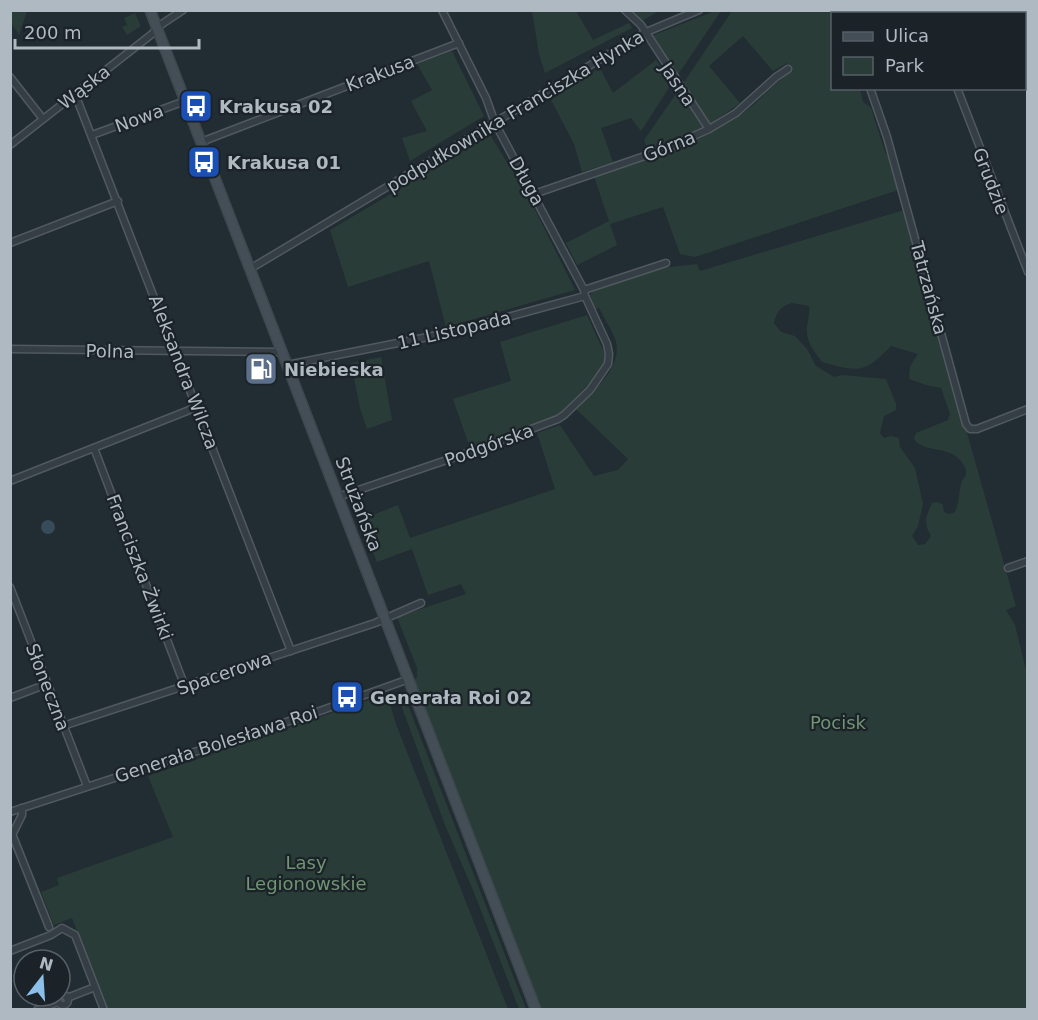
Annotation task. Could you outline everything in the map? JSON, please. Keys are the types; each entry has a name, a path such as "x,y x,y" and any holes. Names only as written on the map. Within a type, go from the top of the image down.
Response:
{"main road":[{"name":"Strużańska","path":"150,10 536,1010"}],"street":[{"name":"Wąska","path":"10,145 162,24 183,10"},
{"name":"Długa","path":"442,10 486,98 495,123 584,293 607,344 609,354"},
{"name":"Jasna","path":"625,10 640,25 709,129"},
{"name":"podpułkownika Franciszka Hynka","path":"250,269 644,33 699,10"},
{"name":"Krakusa","path":"201,142 459,43"},
{"name":"Górna","path":"534,194 665,149 709,129 736,113 788,69"},
{"path":"10,78 43,118"},
{"name":"Tatrzańska","path":"871,90 887,137 966,424 970,429 977,429 1028,409"},
{"name":"Grudzie","path":"958,90 1028,272"},
{"name":"Aleksandra Wilcza","path":"75,94 291,651"},
{"name":"Nowa","path":"92,135 185,101"},
{"path":"10,243 118,201"},
{"name":"11 Listopada","path":"287,365 453,333 584,293 666,263"},
{"name":"Polna","path":"10,349 282,352"},
{"name":"Podgórska","path":"338,497 476,450 558,419 600,379 608,364 609,354"},
{"path":"10,481 197,407"},
{"name":"Franciszka Żwirki","path":"94,448 185,687"},
{"path":"1008,568 1028,561"},
{"name":"Słoneczna","path":"10,587 87,786"},
{"name":"Spacerowa","path":"63,726 385,619 421,603"},
{"name":"Generała Bolesława Roi","path":"10,812 317,712 409,679"},
{"path":"10,698 47,684"},
{"path":"22,808 22,815 12,831 49,927"},
{"path":"10,951 51,935 62,928 75,935 104,1010"},
{"path":"72,996 95,987"}],"green space":[{"path":"10,11 27,11 19,35 11,23"},
{"path":"532,11 576,11 593,40 629,23 632,28 545,73 539,54"},
{"path":"631,11 659,11 642,21"},
{"path":"715,11 721,11 677,76 649,37"},
{"path":"732,11 844,11 831,12 831,90 860,90 863,102 871,108 885,152 890,159 898,190 695,257 680,254 663,207 610,224 617,245 577,265 566,243 609,221 594,176 671,150 708,134 743,113 793,71 787,63 773,71 743,36 709,66 740,103 710,124 682,85"},
{"path":"135,13 141,26 127,35 122,27 127,25 124,18"},
{"path":"452,51 484,116 410,161 402,138 427,131 411,101 432,90 417,64"},
{"path":"656,60 672,83 641,131 631,118 601,128 613,162 582,172 574,144 550,98 600,68 613,93"},
{"path":"678,91 704,128 674,142 648,150 644,140"},
{"path":"490,135 527,194 575,290 446,327 429,261 348,287 330,230"},
{"name":"Pocisk","path":"904,210 1016,606 1006,610 1015,625 1027,674 1027,1009 539,1009 414,681 417,677 417,668 397,617 466,594 461,584 428,595 412,549 377,562 360,520 398,505 410,538 555,489 537,433 560,425 594,476 618,470 628,459 576,409 610,371 617,352 613,333 599,308 594,310 590,296 592,291 662,268 697,264 700,271","holes":["792,303 809,306 807,336 822,362 845,368 860,368 874,362 891,346 918,354 910,366 909,379 941,388 950,414 948,420 916,433 914,439 918,444 945,451 958,458 965,467 966,474 954,513 948,514 944,512 943,505 938,502 932,503 926,520 931,536 925,544 918,545 912,536 918,526 923,504 915,468 900,447 899,438 891,436 884,438 880,433 884,416 896,410 896,404 886,379 842,375 834,377 816,366 807,349 795,336 781,332 774,323 776,316 785,306"]},
{"path":"587,315 607,359 598,375 555,418 470,448 453,399 511,381 500,342"},
{"path":"381,357 392,420 367,429 360,408 351,363"},
{"path":"401,692 526,1009 519,1009 445,825 397,694"},
{"name":"Lasy Legionowskie","path":"387,694 396,724 508,1009 108,1009 72,918 54,925 41,892 59,885 57,878 173,837 148,776"}],"water":[{"path":"48,520 53,522 55,527 53,532 48,534 43,532 41,527 43,522"}],"place":[{"name":"Krakusa 02","path":"196,106"},
{"name":"Krakusa 01","path":"204,162"},
{"name":"Niebieska","path":"261,369"},
{"name":"Generała Roi 02","path":"347,697"}]}
